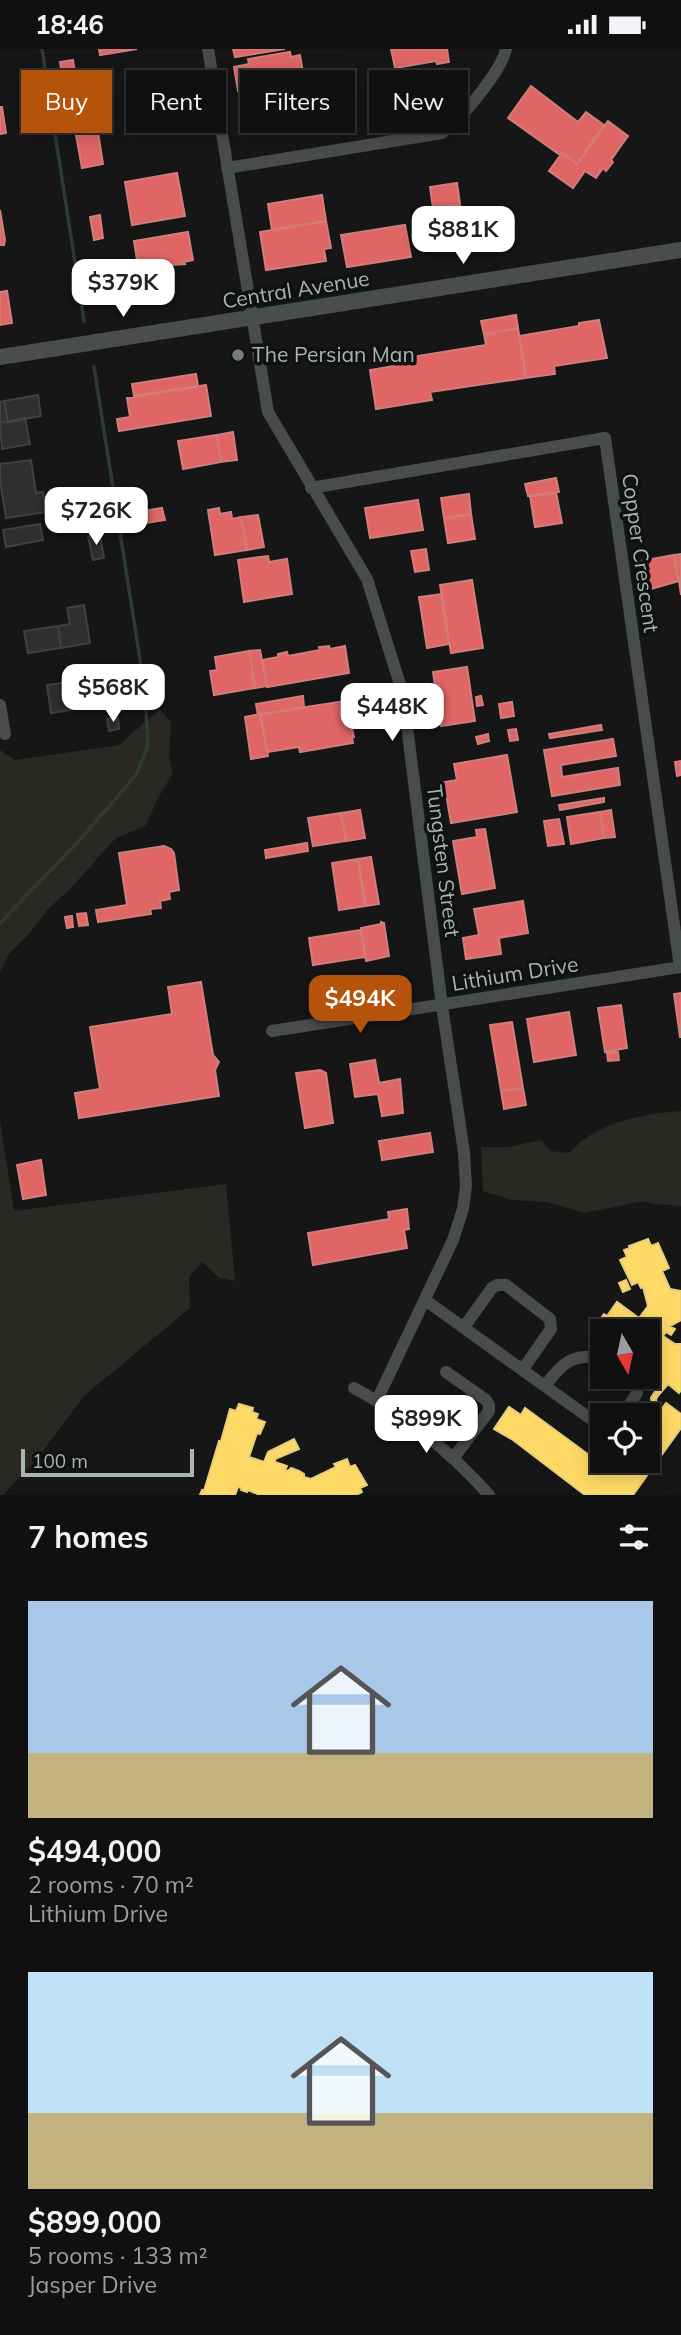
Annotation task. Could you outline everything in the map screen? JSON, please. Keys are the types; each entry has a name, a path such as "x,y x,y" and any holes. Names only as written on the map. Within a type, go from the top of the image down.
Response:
{"main road":[{"name":"Central Avenue","path":"0,357 681,250"}],"street":[{"name":"Tungsten Street","path":"208,49 268,412 367,579 403,694 442,1006 464,1152 466,1186 463,1209 453,1240 377,1400"},
{"path":"227,168 442,133 463,116 501,63 506,49"},
{"name":"Copper Crescent","path":"311,488 605,438 680,967"},
{"path":"0,705 5,734"},
{"name":"Lithium Drive","path":"272,1031 680,967"},
{"path":"464,1327 492,1288 506,1285 550,1319 551,1323 551,1329 523,1369"},
{"path":"425,1300 590,1419"},
{"path":"546,1385 560,1366 570,1360 590,1358"},
{"path":"446,1372 486,1400 489,1405 489,1412 454,1457"},
{"path":"354,1388 377,1400 427,1434 454,1457 489,1495"}],"shaded area":[{"path":"160,709 171,722 169,756 173,773 146,825 115,839 47,910 30,933 9,954 0,972 0,750 15,760 119,745"},
{"path":"681,1111 681,1206 643,1201 585,1213 547,1202 512,1200 483,1191 481,1147 508,1147 541,1140 551,1151 569,1153 593,1134 621,1121"},
{"path":"0,1120 14,1211 226,1184 235,1281 219,1278 202,1262 189,1277 190,1308 84,1396 36,1460 3,1495 0,1495"}],"building: Homes":[{"path":"648,1239 651,1246 658,1243 669,1268 662,1271 670,1289 681,1291 681,1320 670,1326 675,1329 671,1335 666,1332 663,1336 675,1344 681,1344 679,1393 668,1384 658,1396 654,1393 660,1389 663,1381 660,1379 660,1319 600,1319 604,1314 607,1316 617,1302 639,1318 648,1306 643,1287 641,1288 638,1282 632,1285 620,1260 627,1257 624,1250 630,1248 629,1246"},
{"path":"626,1280 630,1289 623,1292 619,1283"},
{"path":"654,1393 658,1396 657,1403 652,1403"},
{"path":"666,1403 681,1414 681,1428 660,1457 660,1409"},
{"path":"239,1404 253,1408 252,1412 258,1414 256,1419 265,1422 260,1434 257,1433 249,1457 264,1462 268,1452 294,1439 299,1449 275,1459 275,1462 287,1466 285,1470 291,1468 311,1479 347,1459 350,1467 355,1465 367,1485 360,1488 362,1492 356,1495 260,1495 238,1487 235,1495 200,1495 202,1490 204,1491 230,1409 236,1411"},
{"path":"509,1407 521,1415 525,1408 590,1456 590,1473 649,1473 633,1495 585,1495 513,1440 494,1429"}],"building: Shops":[{"path":"99,49 137,49 100,55"},
{"path":"233,49 285,49 235,57"},
{"path":"391,49 447,49 449,62 437,64 436,61 395,68"},
{"path":"290,52 291,57 300,55 303,70 240,70 238,91 234,67 249,64 248,59"},
{"path":"73,60 75,70 61,70 60,62"},
{"path":"531,86 578,122 586,112 604,125 577,164 508,118"},
{"path":"0,107 6,133 0,134"},
{"path":"608,121 628,136 606,171 603,168 596,178 585,171 573,188 549,171 562,153 577,164"},
{"path":"98,133 103,164 82,168 76,135"},
{"path":"177,173 185,216 132,225 125,182"},
{"path":"457,183 460,204 433,208 430,187"},
{"path":"322,195 326,221 272,230 268,204"},
{"path":"460,204 467,246 440,251 433,208"},
{"path":"0,210 5,240 4,245 0,245"},
{"path":"100,215 103,238 94,240 90,217"},
{"path":"326,221 331,248 324,249 326,261 266,270 260,232"},
{"path":"405,225 411,257 347,267 341,235"},
{"path":"188,232 193,260 184,262 185,264 158,266 160,276 140,279 134,241"},
{"path":"7,291 12,323 0,325 0,292"},
{"path":"516,315 518,328 484,334 481,321"},
{"path":"599,320 607,358 554,366 555,374 526,378 519,336"},
{"path":"518,328 526,378 430,392 432,400 376,409 370,370 394,366 393,360 486,345 484,334"},
{"path":"196,374 198,386 134,396 132,384"},
{"path":"206,385 211,416 119,431 117,419 130,417 127,398"},
{"path":"233,432 237,460 221,462 217,435"},
{"path":"217,435 221,462 183,469 178,441"},
{"path":"556,478 559,492 528,496 525,484"},
{"path":"556,492 562,523 535,527 530,496"},
{"path":"469,494 471,514 444,518 441,498"},
{"path":"418,500 423,530 370,538 365,508"},
{"path":"162,508 165,520 145,523 143,511"},
{"path":"219,508 220,514 231,512 232,519 241,517 247,550 215,555 208,510"},
{"path":"471,514 475,539 448,543 444,518"},
{"path":"258,515 264,547 247,550 241,517"},
{"path":"426,549 429,570 415,572 411,551"},
{"path":"681,554 681,577 678,578 674,555"},
{"path":"674,555 678,578 681,577 681,595 679,581 644,591 640,561"},
{"path":"268,556 269,562 287,559 292,594 244,602 238,560"},
{"path":"472,580 483,648 451,653 440,585"},
{"path":"441,594 449,644 427,648 419,597"},
{"path":"329,646 330,649 345,646 349,673 267,687 262,660 287,652 288,656"},
{"path":"260,650 267,686 255,688 249,651"},
{"path":"249,651 255,688 214,695 210,671 217,670 215,657"},
{"path":"467,667 475,721 441,726 433,672"},
{"path":"303,696 304,708 258,715 256,704"},
{"path":"481,696 483,705 477,706 476,697"},
{"path":"346,701 353,743 300,752 299,747 267,752 260,714"},
{"path":"512,702 514,716 501,718 499,704"},
{"path":"260,714 268,756 251,759 245,717"},
{"path":"601,725 602,730 550,738 549,734"},
{"path":"516,729 518,740 510,741 508,730"},
{"path":"488,734 489,741 478,744 476,737"},
{"path":"613,739 616,756 561,765 562,777 618,768 620,785 552,796 544,750"},
{"path":"507,755 517,812 451,823 444,782 457,780 454,764"},
{"path":"681,761 681,775 677,776 675,762"},
{"path":"604,798 604,802 560,810 559,805"},
{"path":"360,810 365,838 346,841 341,813"},
{"path":"611,810 615,837 604,838 600,812"},
{"path":"600,812 604,838 571,844 567,817"},
{"path":"341,813 346,841 313,846 308,818"},
{"path":"559,819 564,844 548,846 544,821"},
{"path":"485,829 495,888 462,894 453,841 477,837 476,830"},
{"path":"307,843 308,851 266,858 265,850"},
{"path":"164,846 174,853 179,890 169,892 170,899 160,901 161,908 150,909 151,914 98,922 96,910 127,905 119,853"},
{"path":"371,857 379,904 365,906 358,859"},
{"path":"358,859 366,906 339,910 332,863"},
{"path":"523,901 528,933 499,938 501,954 466,959 463,938 479,935 474,909"},
{"path":"86,913 88,925 79,926 77,914"},
{"path":"72,916 73,927 67,928 65,917"},
{"path":"384,923 389,956 366,961 361,928"},
{"path":"361,930 365,957 313,965 309,938"},
{"path":"201,982 213,1055 219,1062 215,1070 219,1096 79,1118 75,1093 100,1089 90,1027 172,1014 168,987"},
{"path":"681,993 681,1037 680,1037 674,994"},
{"path":"621,1005 627,1048 605,1052 598,1008"},
{"path":"569,1012 576,1055 534,1062 527,1019"},
{"path":"512,1022 523,1088 501,1091 490,1025"},
{"path":"618,1052 619,1060 608,1061 607,1053"},
{"path":"375,1060 379,1083 400,1079 403,1113 382,1116 378,1094 355,1097 350,1064"},
{"path":"320,1070 326,1073 333,1123 305,1128 296,1073"},
{"path":"523,1088 526,1105 504,1109 501,1091"},
{"path":"430,1133 433,1152 382,1160 379,1141"},
{"path":"41,1160 46,1195 23,1199 17,1165"},
{"path":"407,1209 409,1229 404,1230 407,1248 313,1265 308,1233 389,1219 388,1212"}],"building: Other":[{"path":"38,395 41,416 8,422 4,401"},
{"path":"4,401 8,422 0,423 0,402"},
{"path":"25,418 30,444 2,449 0,423"},
{"path":"31,460 36,493 43,492 46,512 6,518 0,464"},
{"path":"40,524 43,540 6,547 3,530"},
{"path":"100,534 104,558 93,560 88,536"},
{"path":"84,605 90,643 61,648 58,626 70,624 67,608"},
{"path":"58,626 61,648 28,653 24,631"},
{"path":"109,676 114,703 51,713 47,685"},
{"path":"118,718 119,729 109,731 107,719"}],"waterway":[{"path":"42,49 84,321"},
{"path":"0,923 77,843 125,788 137,773 148,746 145,691 94,367"}],"place":[{"name":"The Persian Man","path":"238,355"}]}
